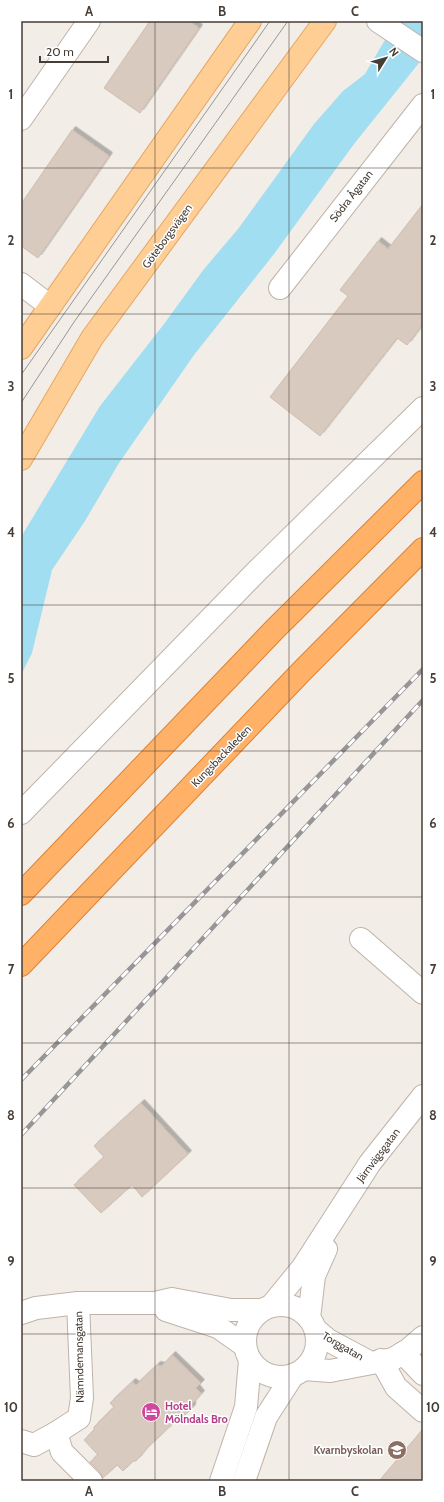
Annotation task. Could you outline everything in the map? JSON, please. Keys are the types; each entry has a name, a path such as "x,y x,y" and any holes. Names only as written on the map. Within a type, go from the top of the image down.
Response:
{"highway":[{"path":"21,894 275,629 423,482"},
{"name":"Kungsbackaleden","path":"21,965 301,672 423,549"}],"main road":[{"path":"21,348 250,21"},
{"name":"Göteborgsvägen","path":"21,459 92,338 325,21"}],"street":[{"path":"21,119 89,21"},
{"path":"379,21 423,52"},
{"name":"Södra Ågatan","path":"280,288 423,105"},
{"path":"21,284 50,306"},
{"path":"21,813 252,576 423,408"},
{"path":"361,939 423,993"},
{"name":"Järnvägsgatan","path":"266,1308 302,1267 370,1163 423,1096"},
{"name":"Järnvägsgatan","path":"312,1324 314,1276 336,1216"},
{"name":"Nämndemansgatan","path":"21,1313 36,1308 78,1303 155,1303 172,1299 231,1310 266,1308"},
{"name":"Nämndemansgatan","path":"21,1441 34,1445 79,1418 82,1398 78,1303"},
{"path":"155,1303 169,1313 192,1317 218,1327 247,1353 258,1369 268,1375 281,1378 298,1372 309,1364 316,1351 317,1337 312,1324 296,1308 288,1305 266,1308 251,1319 245,1332 247,1353 246,1407 221,1481"},
{"name":"Torggatan","path":"312,1324 328,1340 375,1361"},
{"name":"Torggatan","path":"298,1372 330,1371 375,1361 393,1359 423,1337"},
{"path":"403,1353 423,1374"},
{"path":"375,1361 396,1387 423,1411"},
{"path":"244,1481 266,1417 298,1372"},
{"path":"56,1433 62,1452 91,1481"}],"water":[{"path":"396,21 423,21 423,58 354,144 274,254 194,355 119,463 85,521 52,570 32,653 21,675 21,537 100,406 164,324 204,269 238,229 314,124 343,91 365,74"}],"building":[{"path":"150,21 189,21 199,28 140,113 104,88"},
{"path":"72,130 109,156 38,258 21,246 21,204"},
{"path":"423,204 423,324 407,345 397,338 320,436 270,397 348,296 340,290 378,241 388,249"},
{"path":"141,1103 188,1154 142,1197 132,1185 101,1213 74,1185 104,1157 94,1146"},
{"name":"Hotel Mölndals Bro","path":"172,1355 201,1383 196,1388 201,1394 192,1404 192,1408 185,1415 181,1416 145,1450 136,1461 133,1461 123,1471 117,1465 103,1478 100,1472 90,1462 98,1455 84,1440 94,1430 94,1427 114,1407 110,1403 132,1382 136,1385 157,1365 162,1366"},
{"path":"423,1429 423,1481 379,1481"}],"tram line":[{"path":"21,375 270,21"},
{"path":"21,403 74,322 288,21"}],"railway":[{"path":"21,1080 423,669"},
{"path":"21,1135 423,700"}],"place":[{"name":"Hotel Mölndals Bro","path":"151,1412"},
{"name":"Kvarnbyskolan","path":"397,1450"}]}
